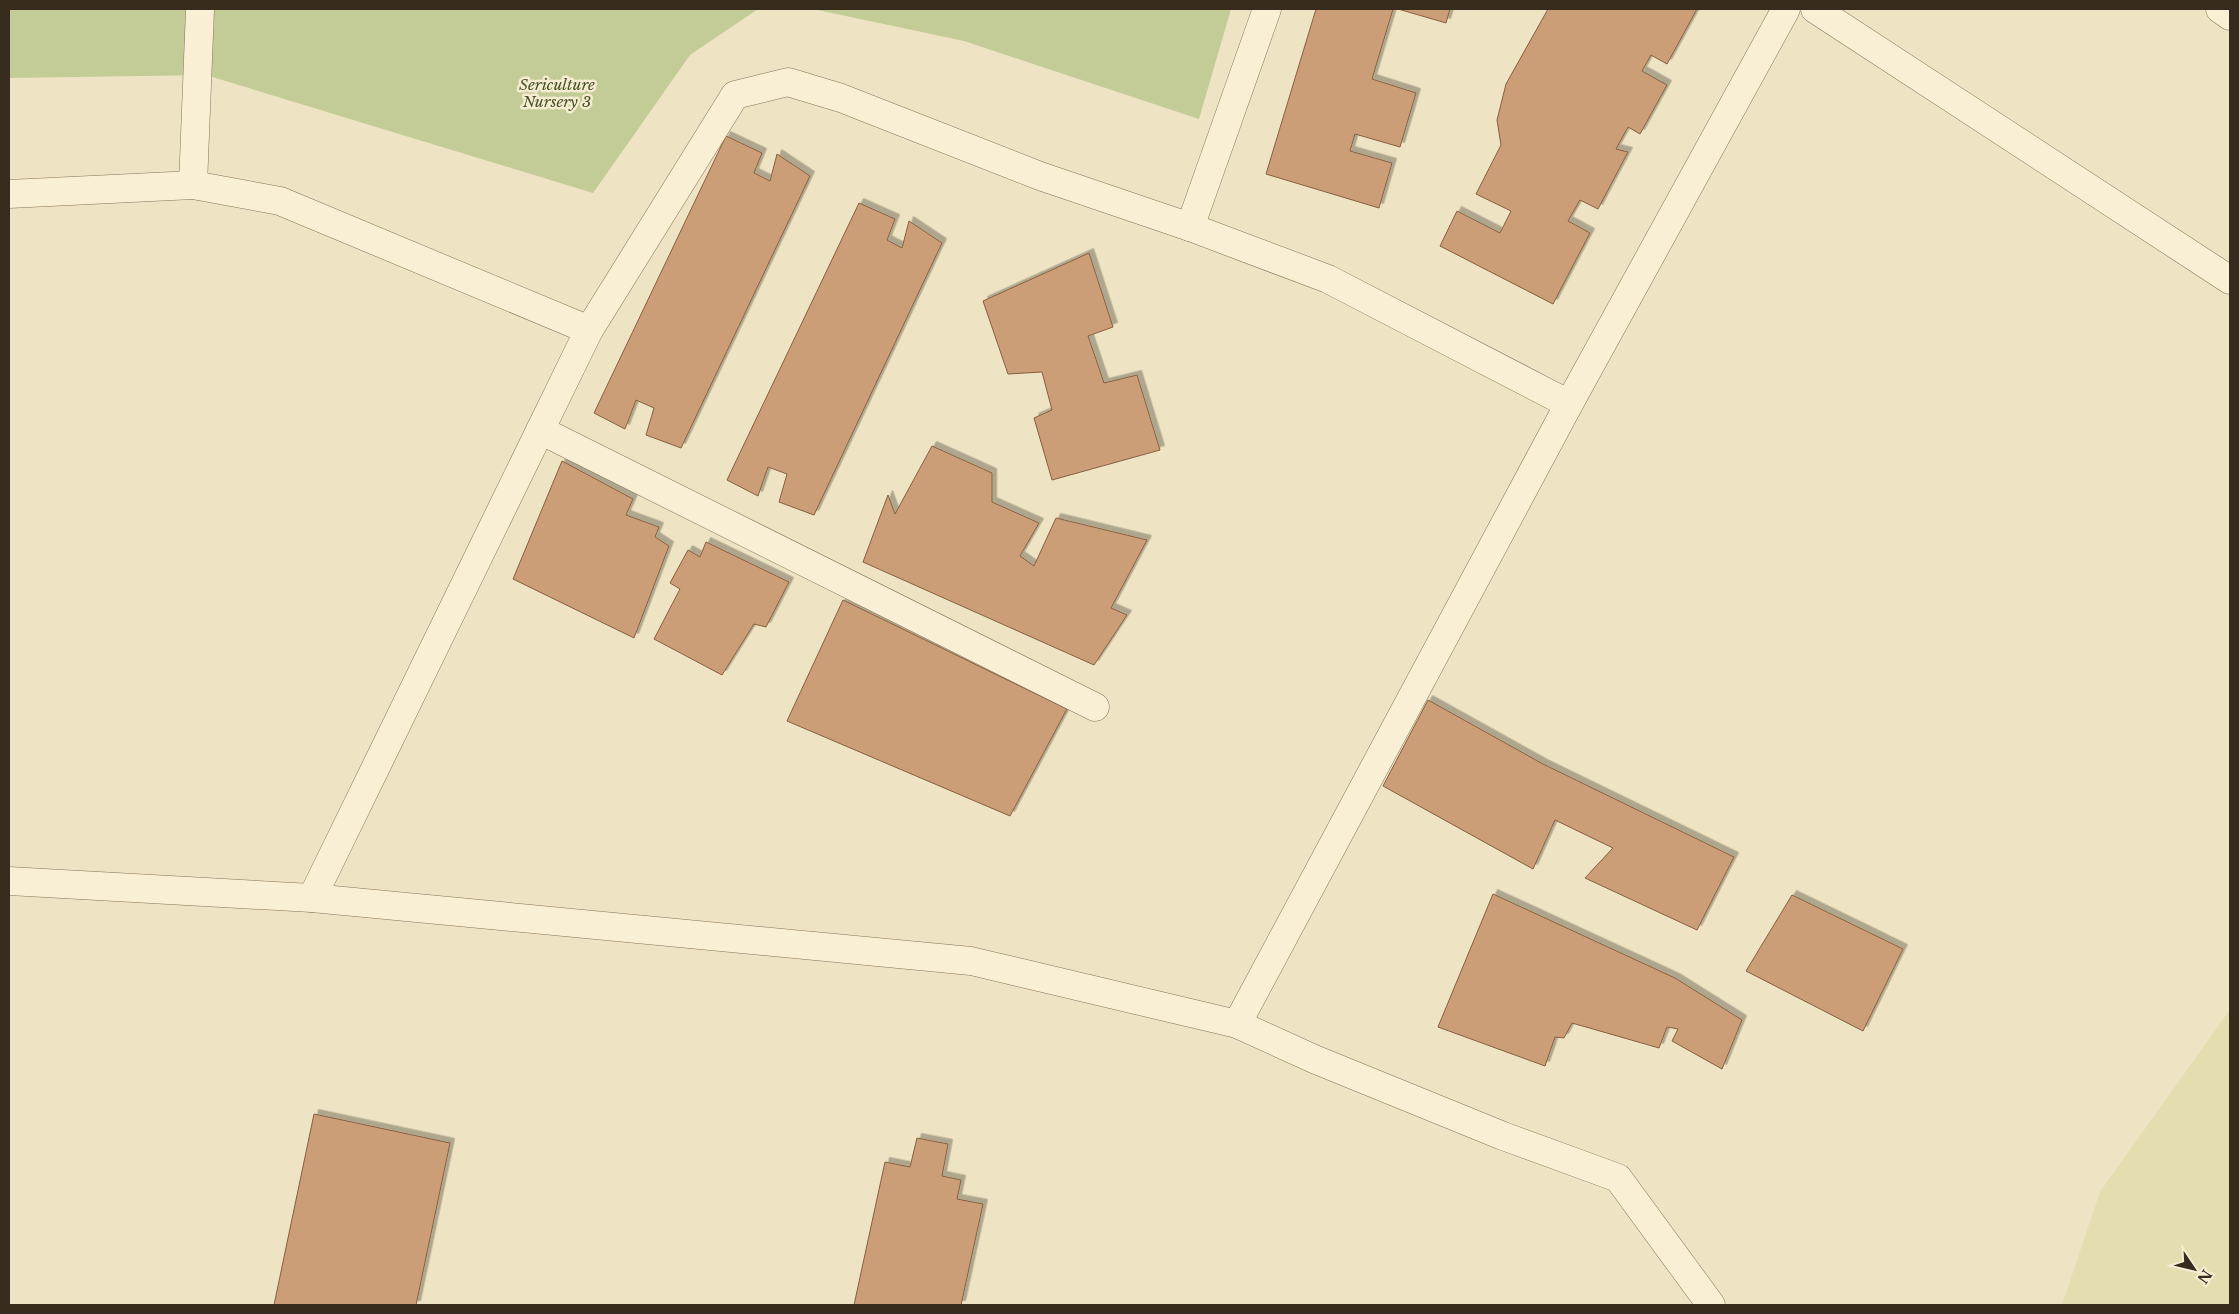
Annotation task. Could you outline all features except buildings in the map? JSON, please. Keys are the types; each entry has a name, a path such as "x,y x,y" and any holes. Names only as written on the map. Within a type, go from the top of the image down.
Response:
{"street":[{"path":"192,185 200,9"},
{"path":"1190,227 1267,9"},
{"path":"1237,1024 1569,404 1786,9"},
{"path":"1815,9 2230,280"},
{"path":"2220,9 2230,16"},
{"path":"312,898 589,330 734,95 788,82 841,98 1040,176 1190,227 1328,279 1569,404"},
{"path":"9,194 192,185 280,201 589,330"},
{"path":"540,430 1095,707"},
{"path":"9,881 312,898 971,961 1237,1024 1314,1059 1458,1118 1618,1178 1711,1305"}],"shaded area":[{"path":"2230,1010 2230,1305 2062,1305 2100,1192"}],"green space":[{"name":"Sericulture Nursery 3","path":"9,9 758,9 690,55 593,193 206,75 9,78"},
{"path":"813,9 1231,9 1199,119 964,41"}]}
